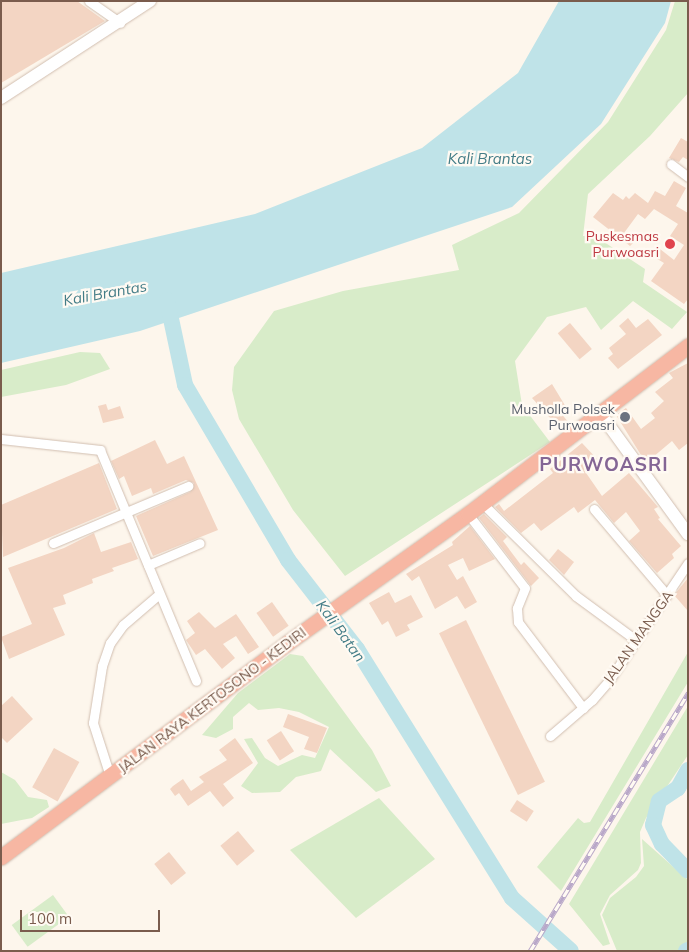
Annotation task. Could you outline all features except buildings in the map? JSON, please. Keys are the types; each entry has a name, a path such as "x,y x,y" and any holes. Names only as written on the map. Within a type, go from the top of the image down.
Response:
{"highway":[{"name":"JALAN RAYA KERTOSONO - KEDIRI","path":"1,857 306,630 468,514 688,346"}],"main road":[{"path":"1,98 120,24 150,1"},
{"path":"600,413 688,534"}],"street":[{"path":"89,1 120,24"},
{"path":"671,164 688,177"},
{"path":"1,439 100,450 148,565 158,595 196,681"},
{"path":"53,543 188,486"},
{"path":"482,503 576,596 636,640"},
{"path":"594,509 667,595"},
{"path":"468,514 525,588 516,608 518,622 583,708"},
{"path":"148,565 200,544"},
{"name":"JALAN MANGGA","path":"550,736 583,708 610,679 688,563"},
{"path":"110,776 93,723 102,666 110,643 123,625 158,595"}],"green space":[{"path":"675,1 688,1 688,93 650,136 588,194 583,236 595,236 645,269 643,282 687,312 672,329 633,301 601,330 586,307 547,317 515,361 522,405 550,442 345,576 293,510 239,419 232,390 234,367 274,311 343,291 459,270 452,245 519,213 608,122 666,30"},
{"path":"80,352 100,353 110,369 66,385 1,397 1,370"},
{"path":"688,652 688,682 561,891 537,867 578,818 584,823 590,822"},
{"path":"290,654 303,656 372,750 391,786 376,792 330,749 321,771 296,777 280,792 252,793 241,786 258,763 244,739 252,738 265,758 278,766 302,755 315,758 329,727 299,712 279,708 258,710 249,703 233,717 233,729 216,738 202,735 238,693"},
{"path":"688,706 688,755 646,818 640,832 641,863 638,870 610,895 600,914 610,944 603,946 569,904"},
{"path":"1,772 15,780 28,797 47,800 49,807 32,818 1,824"},
{"path":"379,798 435,859 356,918 290,850"},
{"path":"642,839 688,880 688,951 617,951 602,915 610,898 636,877 644,866"},
{"path":"53,895 69,917 28,947 12,925"}],"water":[{"name":"Kali Brantas","path":"559,1 671,1 665,23 601,124 512,207 140,331 1,363 1,273 255,214 422,148 518,73"}],"waterway":[{"name":"Kali Batan","path":"167,300 185,385 288,560 357,649 512,898 571,951"},
{"path":"688,770 678,788 659,801 653,825 662,844 688,871"}],"railway":[{"path":"530,951 688,693"}],"place":[{"name":"Puskesmas Purwoasri","path":"670,244"},
{"name":"Musholla Polsek Purwoasri","path":"625,417"}],"district":[{"name":"PURWOASRI","path":"604,465"}]}
